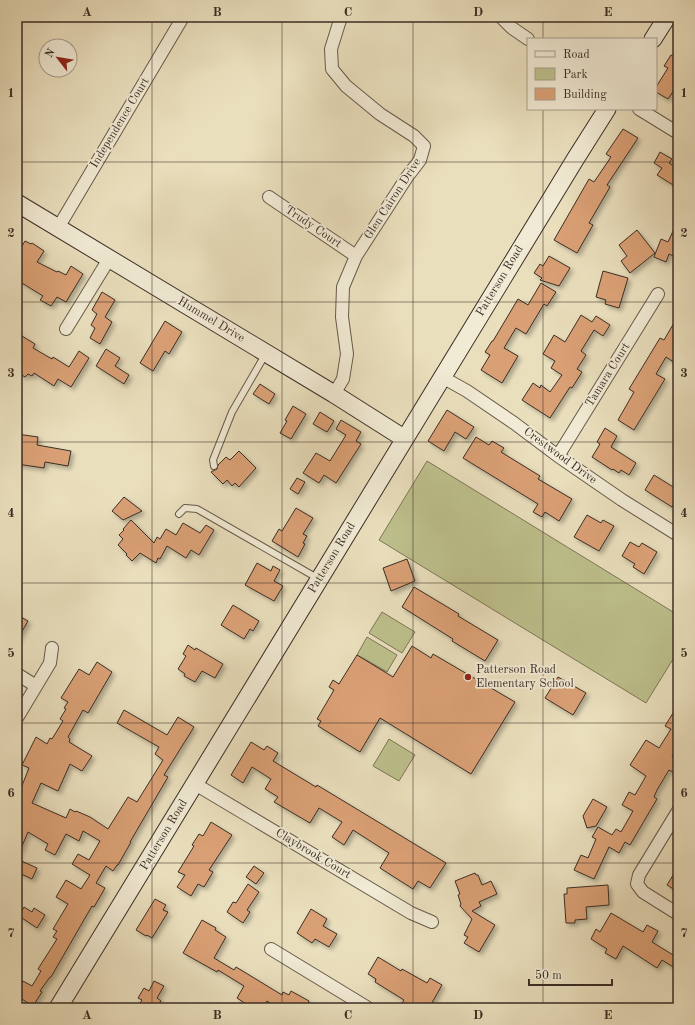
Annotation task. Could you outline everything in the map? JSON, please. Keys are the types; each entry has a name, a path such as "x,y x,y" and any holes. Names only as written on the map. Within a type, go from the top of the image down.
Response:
{"street":[{"name":"Independence Court","path":"58,228 183,17"},
{"name":"Glen Cairon Drive","path":"334,394 343,380 347,354 342,317 343,287 356,256 407,177 420,160 424,146 414,136 380,114 346,86 332,69 331,49 341,17"},
{"path":"502,17 512,28 527,38"},
{"path":"654,38 667,17"},
{"name":"Patterson Road","path":"58,1008 606,110"},
{"path":"640,110 678,133"},
{"name":"Trudy Court","path":"269,197 356,256"},
{"name":"Hummel Drive","path":"17,203 334,394 405,439"},
{"path":"66,329 109,259"},
{"name":"Tamara Court","path":"558,456 658,294"},
{"name":"Crestwood Drive","path":"442,377 514,423 558,456 622,500 678,535"},
{"path":"17,718 50,663 52,648"},
{"path":"17,674 36,686"},
{"name":"Claybrook Court","path":"195,784 411,914 432,922"},
{"path":"678,811 639,875 637,884 643,892 678,914"},
{"path":"271,949 368,1008"}],"lane":[{"path":"214,466 213,460 228,422 266,353"},
{"path":"179,514 184,508 197,509 319,579"}],"green space":[{"path":"427,461 678,615 678,651 646,703 379,540"},
{"path":"382,612 415,632 402,653 369,633"},
{"path":"367,637 397,655 387,672 357,655"},
{"path":"389,739 415,755 399,781 373,766"}],"building":[{"path":"678,52 678,84 668,99 657,93 657,85 668,68 664,66 671,55 675,57"},
{"path":"623,129 638,138 607,185 610,187 589,223 593,225 577,253 554,240 589,179 594,182 611,157 606,154"},
{"path":"660,152 672,159 669,163 678,169 678,188 657,175 662,168 654,163"},
{"path":"678,220 678,258 669,254 666,262 654,257 661,239 668,242"},
{"path":"637,230 655,253 630,273 621,261 627,256 619,245"},
{"path":"25,241 31,244 32,243 44,251 37,262 66,275 71,266 83,274 66,302 57,297 51,306 40,300 43,296 17,280 17,265 21,258 17,254"},
{"path":"549,256 570,268 559,286 540,280 542,278 534,273 540,264 543,266"},
{"path":"603,271 628,278 619,308 605,304 606,300 596,297"},
{"path":"541,283 556,292 547,306 544,304 526,334 516,328 504,348 518,356 502,383 481,370 490,355 485,352 518,299 528,305"},
{"path":"102,292 115,300 105,317 112,322 100,344 90,338 95,328 91,325 97,314 92,310"},
{"path":"581,315 592,322 596,316 610,325 603,336 594,330 581,351 586,355 577,369 582,372 572,388 570,387 550,418 522,400 533,383 540,388 541,385 550,392 562,375 551,368 555,361 543,354 554,335 565,342"},
{"path":"678,316 678,365 666,357 656,374 665,379 634,430 618,420 634,392 629,389 660,338 664,340"},
{"path":"165,321 182,332 169,354 165,351 153,371 140,363"},
{"path":"17,333 35,344 33,348 52,359 53,357 69,367 79,351 89,358 71,387 58,379 54,386 34,373 32,376 28,374 25,377 17,372"},
{"path":"106,349 120,358 115,366 129,375 124,384 96,366"},
{"path":"260,384 275,394 269,404 253,394"},
{"path":"293,406 306,414 291,439 280,433"},
{"path":"447,410 474,427 466,439 455,432 444,451 428,441"},
{"path":"320,412 334,421 327,432 313,424"},
{"path":"341,420 361,432 356,441 361,444 336,483 324,475 319,483 303,473 316,453 330,461 346,435 336,429"},
{"path":"605,428 617,436 611,447 636,463 629,475 621,470 619,473 613,469 612,470 592,457 600,444 597,442"},
{"path":"17,434 38,437 37,445 71,451 68,466 45,462 44,468 17,464"},
{"path":"476,437 489,445 492,441 504,448 501,452 540,476 538,479 572,499 559,521 545,512 542,517 533,512 538,504 463,458"},
{"path":"239,451 256,468 239,487 235,483 232,486 227,480 223,484 211,472 217,469 218,465 226,457 230,460"},
{"path":"654,475 678,490 678,497 672,507 645,490"},
{"path":"297,478 305,482 298,494 290,489"},
{"path":"124,497 142,511 123,520 112,511"},
{"path":"296,508 313,518 303,534 307,536 303,543 305,544 298,557 272,541 279,529 282,531"},
{"path":"587,515 601,523 603,520 614,526 599,551 574,537"},
{"path":"131,520 154,543 157,537 160,539 166,529 176,535 183,523 200,533 206,525 214,530 199,555 191,550 186,558 167,546 156,563 140,553 132,561 118,545 123,539 119,535"},
{"path":"630,542 639,547 642,543 657,552 644,574 633,567 635,564 622,556"},
{"path":"407,559 415,581 391,591 383,568"},
{"path":"257,563 271,571 273,566 280,570 274,581 283,586 274,601 245,585"},
{"path":"414,587 498,640 485,661 452,641 453,639 402,607"},
{"path":"233,605 259,621 253,631 250,629 244,639 221,625"},
{"path":"17,615 28,621 17,640"},
{"path":"188,645 223,664 215,678 202,671 195,682 184,676 185,674 178,669 186,656 183,654"},
{"path":"412,646 431,658 433,654 515,702 471,774 380,718 360,752 318,726 321,721 317,719 334,690 329,687 333,680 339,684 357,655 393,677"},
{"path":"97,662 112,672 88,713 83,710 68,737 70,739 69,742 92,756 82,771 70,764 58,791 41,783 32,803 66,818 70,809 75,812 76,811 90,817 108,829 128,797 137,802 163,760 155,754 159,747 117,723 124,710 167,735 178,717 194,727 164,775 168,777 118,865 113,871 106,866 96,883 105,888 94,907 92,906 51,977 40,991 42,992 33,1006 17,996 17,991 23,981 32,986 41,971 38,969 57,939 53,937 57,931 53,929 68,904 56,897 66,880 81,889 90,875 72,864 78,854 89,860 100,841 83,831 79,841 66,834 55,855 45,850 48,844 28,832 17,858 17,798 29,768 22,765 36,737 47,744 50,738 52,739 63,721 60,719 68,702 61,698 79,669 89,675"},
{"path":"558,677 586,693 573,715 545,698"},
{"path":"678,705 678,746 672,756 678,760 678,763 673,772 669,770 657,790 654,797 657,799 630,845 625,842 619,853 609,847 594,879 574,870 581,855 588,858 596,839 592,837 598,827 612,835 616,829 621,832 633,811 622,805 629,792 635,795 646,776 630,765 646,740 659,748 671,729 665,726"},
{"path":"251,742 264,750 267,746 278,753 273,761 316,787 317,785 446,863 430,888 418,881 413,889 380,868 389,853 353,830 344,845 332,837 342,822 319,808 310,823 274,802 278,797 265,789 271,779 252,767 243,783 231,775"},
{"path":"593,799 607,807 596,826 587,828 583,816"},
{"path":"211,822 232,835 209,870 213,872 204,887 198,884 191,896 177,887 185,875 178,872 194,846 192,845 199,834 203,836"},
{"path":"17,859 37,868 32,879 17,872"},
{"path":"254,866 264,873 256,884 246,877"},
{"path":"678,867 678,892 667,885"},
{"path":"475,873 478,875 482,885 491,881 497,894 479,902 481,906 472,911 495,925 479,952 464,943 468,937 464,935 472,919 460,906 461,904 458,895 460,894 455,881"},
{"path":"248,884 259,892 247,910 250,912 243,923 227,912 233,902 236,903"},
{"path":"608,885 609,905 586,907 587,919 575,920 575,923 566,923 564,894 567,894 567,888"},
{"path":"155,899 166,905 163,910 168,912 152,938 136,930"},
{"path":"24,907 32,912 34,908 45,915 37,928 19,916"},
{"path":"311,909 327,919 323,926 337,934 329,947 315,939 312,943 297,933"},
{"path":"611,913 643,932 647,925 658,931 652,942 678,958 678,970 662,960 657,968 623,946 616,959 605,953 607,949 591,939 596,929 600,932"},
{"path":"202,920 216,928 215,930 226,937 214,958 234,970 236,967 282,995 283,992 289,995 291,991 309,1001 306,1008 278,1008 267,1001 262,1008 252,1008 237,998 244,986 218,970 217,972 183,953"},
{"path":"378,957 401,971 402,969 427,983 430,978 442,985 429,1008 410,1008 402,1003 404,1000 375,982 376,979 368,974"},
{"path":"154,981 164,986 157,998 161,1001 156,1008 144,1008 139,1005 142,1000 138,998 144,988 149,991"}],"place":[{"name":"Patterson Road Elementary School","path":"468,677"}]}
